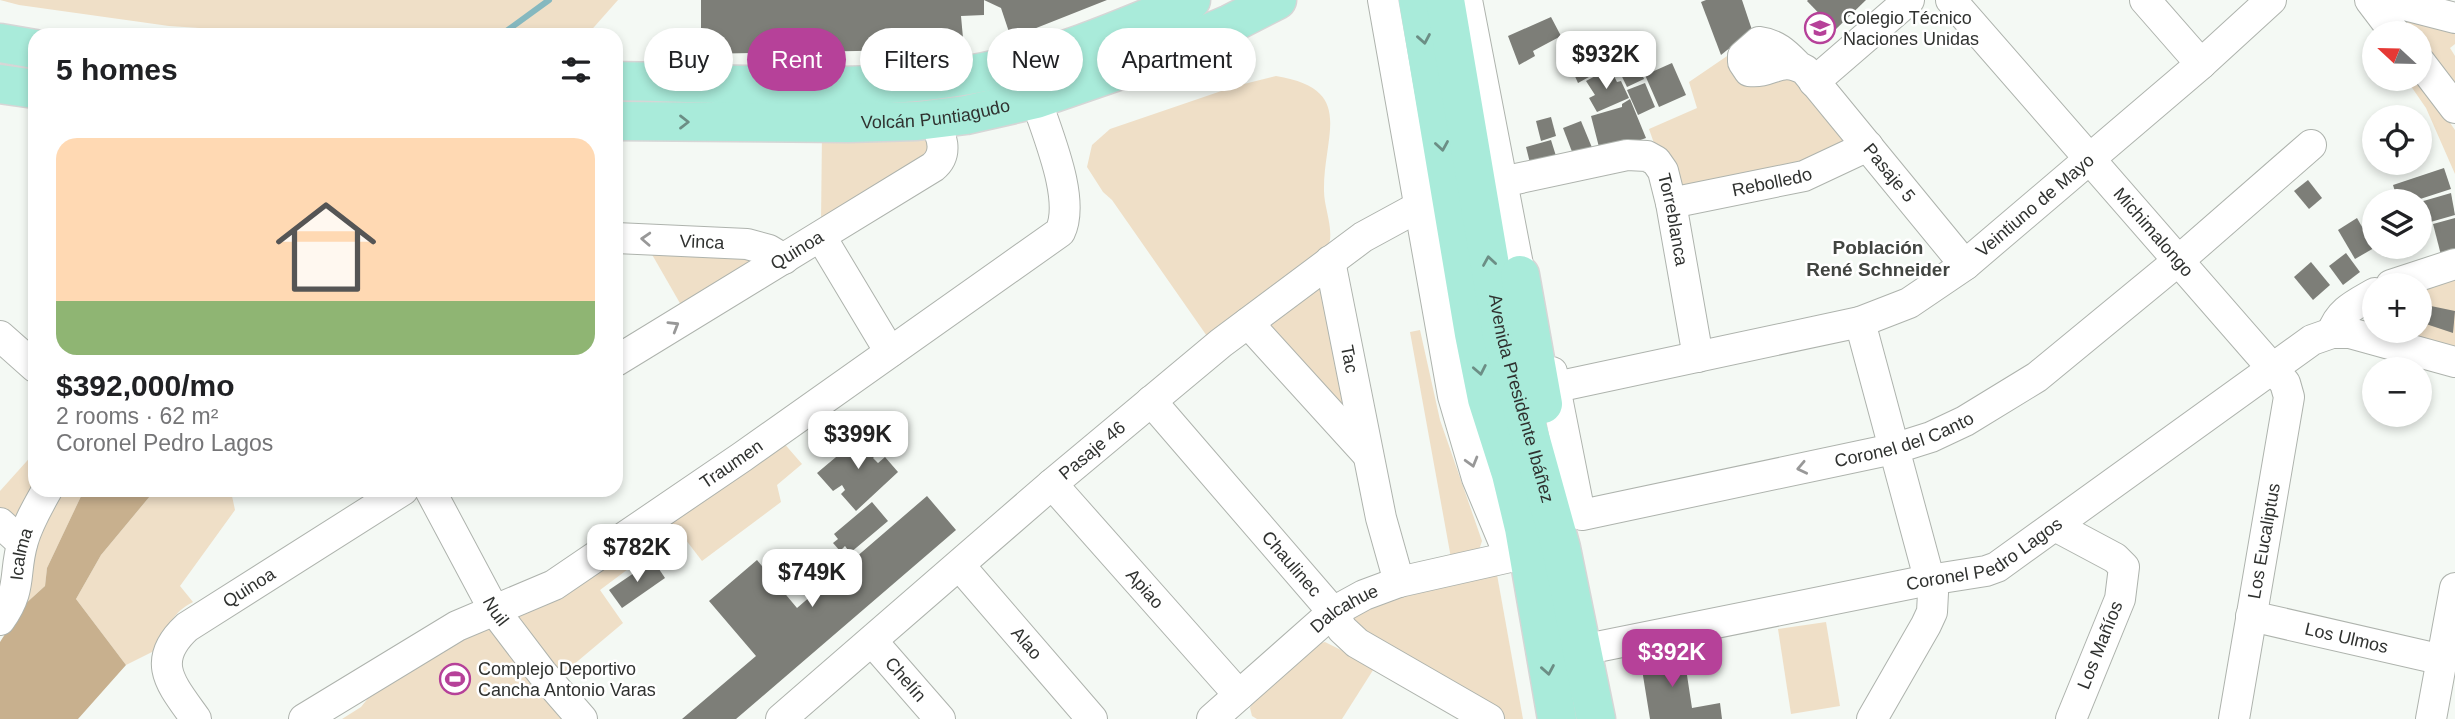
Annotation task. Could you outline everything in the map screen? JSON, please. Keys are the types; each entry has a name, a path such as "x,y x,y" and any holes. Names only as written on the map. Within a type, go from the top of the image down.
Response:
{"main road":[{"name":"Volcán Puntiagudo","path":"1083,41 1191,0"},
{"name":"Volcán Puntiagudo","path":"623,121 848,123 932,120 997,109 1036,99 1129,67 1230,24 1277,0"},
{"path":"1418,0 1445,76"},
{"path":"1445,0 1445,76"},
{"path":"0,43 28,48"},
{"name":"Avenida Presidente Ibáñez","path":"1445,76 1502,336 1561,548 1596,719"},
{"name":"Avenida Presidente Ibáñez","path":"1445,76 1458,247 1482,378 1524,528 1557,719"},
{"name":"Volcán Puntiagudo","path":"623,81 860,85"},
{"path":"0,84 28,88"},
{"path":"887,91 919,106 932,120"},
{"path":"1036,99 1037,91"},
{"path":"1520,275 1556,467 1561,548"},
{"path":"1510,557 1536,603"}],"street":[{"path":"1383,0 1453,396 1477,478 1510,557"},
{"name":"Avenida Presidente Ibáñez","path":"1467,0 1520,275 1556,387 1581,515"},
{"name":"Pasaje 5","path":"1909,0 1805,73 1965,265"},
{"name":"Michimalongo","path":"1951,0 2273,368"},
{"path":"2145,0 2201,64"},
{"name":"Veintiuno de Mayo","path":"1556,387 1860,321 1909,303 1965,265 2201,64 2271,0"},
{"path":"2370,0 2386,21"},
{"path":"2385,0 2455,18"},
{"path":"2432,77 2455,107"},
{"name":"Traumen","path":"304,719 457,626 554,585 742,457 1060,232 1066,212 1062,185 1036,99"},
{"name":"Quinoa","path":"623,357 937,163 942,150 942,140 932,120"},
{"name":"Coronel del Canto","path":"1581,515 1893,449 1942,432 2001,401 2074,347 2311,145"},
{"name":"Rebolledo","path":"1671,203 1804,176 1868,146"},
{"name":"Torreblanca","path":"1502,182 1637,154 1647,156 1661,166 1671,203 1698,357"},
{"name":"Pasaje 46","path":"781,719 1052,484 1248,323 1363,237 1420,206"},
{"path":"821,237 890,352"},
{"name":"Vinca","path":"623,238 747,244 769,250 784,259"},
{"name":"Tac","path":"1330,261 1368,455 1398,582"},
{"path":"2428,273 2455,264"},
{"name":"Coronel Pedro Lagos","path":"1582,650 1929,580 1986,571 2055,526 2312,340 2332,333 2335,321 2344,311 2362,301"},
{"path":"1860,321 1933,593 1931,612 1872,719"},
{"path":"1248,323 1368,455"},
{"path":"2332,333 2350,333 2455,362"},
{"path":"0,336 28,361"},
{"name":"Los Eucaliptus","path":"2234,719 2289,397 2285,383 2273,368"},
{"name":"Chaulinec","path":"1151,401 1333,612 1342,629 1357,643 1489,719"},
{"name":"Apiao","path":"1052,484 1228,711"},
{"name":"Icalma","path":"0,620 9,608 17,588 11,533 41,497"},
{"name":"Quinoa","path":"196,719 167,676 167,654 177,636 187,627 392,497"},
{"name":"Nuil","path":"434,497 494,610 542,673 582,719"},
{"name":"Los Mañíos","path":"2055,526 2115,558 2124,567 2120,599 2071,719"},
{"name":"Dalcahue","path":"1228,711 1333,612 1364,595 1398,582 1510,557"},
{"name":"Alao","path":"960,566 1092,719"},
{"path":"2431,719 2455,588"},
{"name":"Los Ulmos","path":"2251,616 2443,660"},
{"name":"Chelín","path":"872,640 940,719"}],"shaded area":[{"path":"0,0 618,0 593,28 199,28 19,5"},
{"path":"2404,17 2421,21 2403,21"},
{"path":"2432,24 2455,29 2455,44 2450,48 2455,56 2455,90 2432,58"},
{"path":"1733,52 1798,74 1850,149 1684,194 1656,149 1649,129 1697,108 1689,82"},
{"path":"1276,76 1301,82 1318,92 1327,103 1330,133 1324,191 1330,240 1323,255 1209,339 1087,167 1092,145 1110,129 1221,91 1256,91 1256,81"},
{"path":"2414,91 2427,91 2455,130 2455,174 2432,122 2432,105 2424,105"},
{"path":"822,133 930,135 928,156 821,222"},
{"path":"646,244 748,259 748,264 681,305"},
{"path":"2455,270 2455,354 2421,343 2432,343 2432,285 2440,285"},
{"path":"1324,281 1357,427 1264,320"},
{"path":"1420,330 1440,420 1482,541 1479,550 1451,558 1410,332"},
{"path":"782,441 802,464 777,485 781,502 702,561 679,531 600,590 623,623 547,687 574,719 342,719 361,707 369,697"},
{"path":"28,460 29,497 19,516 14,519 0,517 0,491"},
{"path":"54,497 81,497 47,568 45,586 23,606 33,543"},
{"path":"81,497 149,497 101,555 76,599 126,665 78,719 0,719 0,642 23,606 45,586 47,568"},
{"path":"149,497 232,497 235,510 180,586 193,602 171,621 160,648 126,665 76,599 101,555"},
{"path":"1496,569 1523,719 1502,719 1360,636 1350,619 1359,607"},
{"path":"1826,622 1840,706 1791,714 1778,629"},
{"path":"1325,642 1375,667 1342,719 1257,719 1252,716 1250,708 1257,696"}],"building":[{"path":"701,0 984,0 984,15 961,16 962,28 860,28 860,51 846,51 846,28 747,28 747,53 733,53 733,28 701,28"},
{"path":"984,0 1107,0 1036,28 1008,28 1001,8"},
{"path":"1742,0 1752,30 1721,55 1701,2"},
{"path":"1808,0 1866,0 1835,30"},
{"path":"1551,17 1561,36 1533,51 1535,56 1519,65 1508,36"},
{"path":"1592,34 1609,66 1578,83 1573,72 1580,67 1567,49"},
{"path":"1631,50 1644,79 1627,87 1613,58"},
{"path":"1672,63 1686,95 1659,107 1645,75"},
{"path":"1610,68 1617,82 1621,81 1629,98 1597,112 1589,98 1595,95 1586,81"},
{"path":"1645,83 1655,107 1638,115 1627,90"},
{"path":"1630,99 1646,138 1600,151 1591,116 1622,107 1622,104"},
{"path":"1551,117 1556,136 1541,141 1536,121"},
{"path":"1581,121 1593,150 1574,157 1563,128"},
{"path":"1551,140 1556,156 1530,163 1526,147"},
{"path":"2444,168 2451,189 2432,195 2432,189 2394,189 2393,185 2423,175 2432,175 2432,172"},
{"path":"2308,180 2322,198 2309,209 2294,191"},
{"path":"2451,193 2455,215 2432,222 2432,199"},
{"path":"2357,218 2362,227 2362,255 2355,259 2338,230"},
{"path":"2455,218 2455,251 2441,255 2433,224"},
{"path":"2346,253 2360,272 2343,285 2329,266"},
{"path":"2311,262 2330,285 2313,300 2294,277"},
{"path":"2432,306 2455,311 2453,333 2432,326"},
{"path":"864,428 882,448 873,458 878,463 885,457 898,472 856,511 841,494 845,490 842,485 833,491 817,473 842,452"},
{"path":"927,496 956,530 736,719 682,719 756,656 709,601 757,560 797,608"},
{"path":"872,502 888,521 850,553 845,546 840,551 833,543 838,539 834,534"},
{"path":"653,560 665,578 622,608 609,590"},
{"path":"1683,649 1692,708 1720,703 1722,719 1650,719 1640,657"}],"waterway":[{"path":"511,28 549,0"}],"place":[{"name":"Colegio Técnico Naciones Unidas","path":"1820,28"},
{"name":"Complejo Deportivo Cancha Antonio Varas","path":"455,679"}],"district":[{"name":"Población René Schneider","path":"1878,258"}]}
